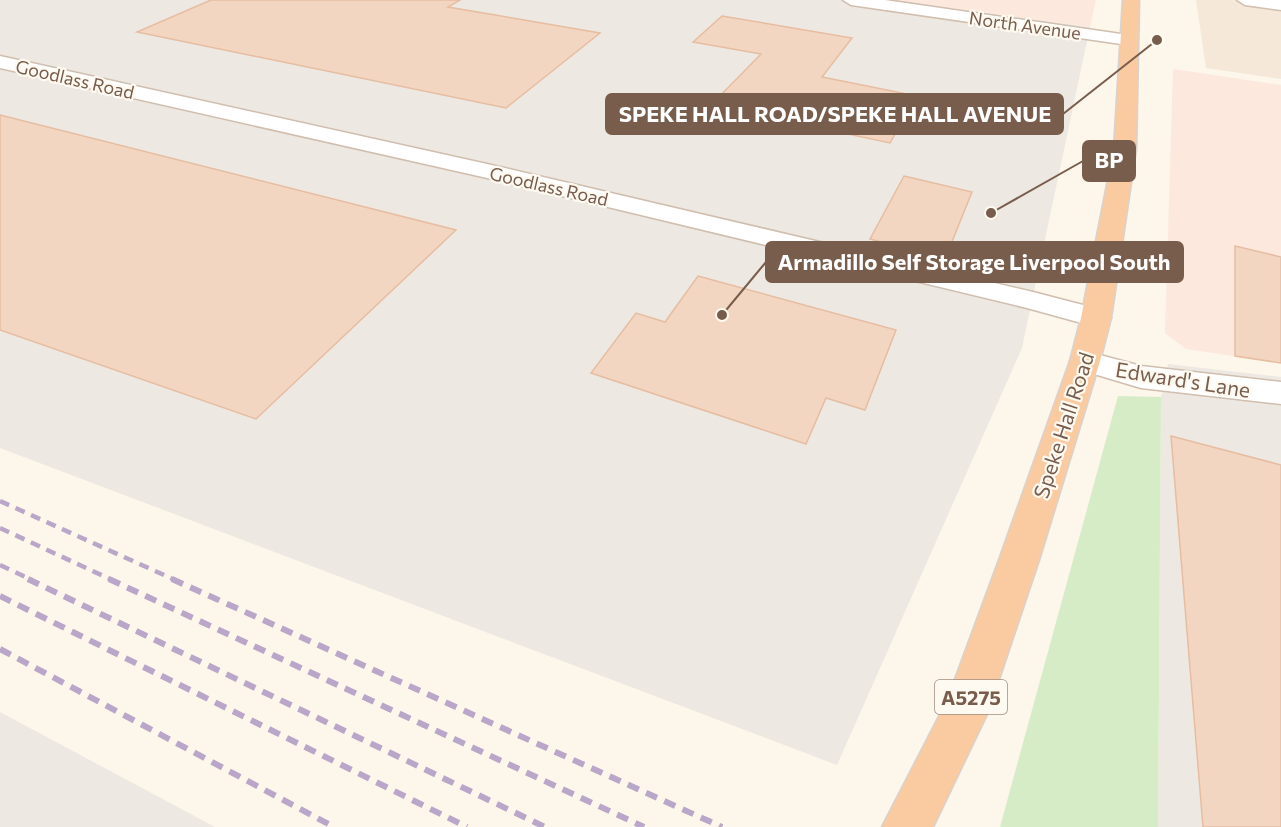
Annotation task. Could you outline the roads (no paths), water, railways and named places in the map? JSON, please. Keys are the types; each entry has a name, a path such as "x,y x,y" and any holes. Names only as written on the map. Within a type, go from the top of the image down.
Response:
{"highway":[{"name":"Speke Hall Road","path":"907,827 965,712 1085,362 1096,318 1125,148 1131,0"}],"street":[{"name":"North Avenue","path":"851,0 1128,40"},
{"path":"1245,0 1281,5"},
{"name":"Goodlass Road","path":"0,62 496,173 1096,318"},
{"name":"Edward's Lane","path":"1085,362 1141,377 1281,393"}],"railway":[{"path":"0,501 175,580"},
{"path":"0,528 112,580"},
{"path":"0,565 32,580"},
{"path":"28,579 545,827"},
{"path":"109,579 644,827"},
{"path":"172,579 722,827"},
{"path":"0,596 467,827"},
{"path":"0,649 334,827"}],"place":[{"name":"SPEKE HALL ROAD/SPEKE HALL AVENUE","path":"1157,40"},
{"name":"BP","path":"991,213"},
{"name":"Armadillo Self Storage Liverpool South","path":"722,315"}]}
